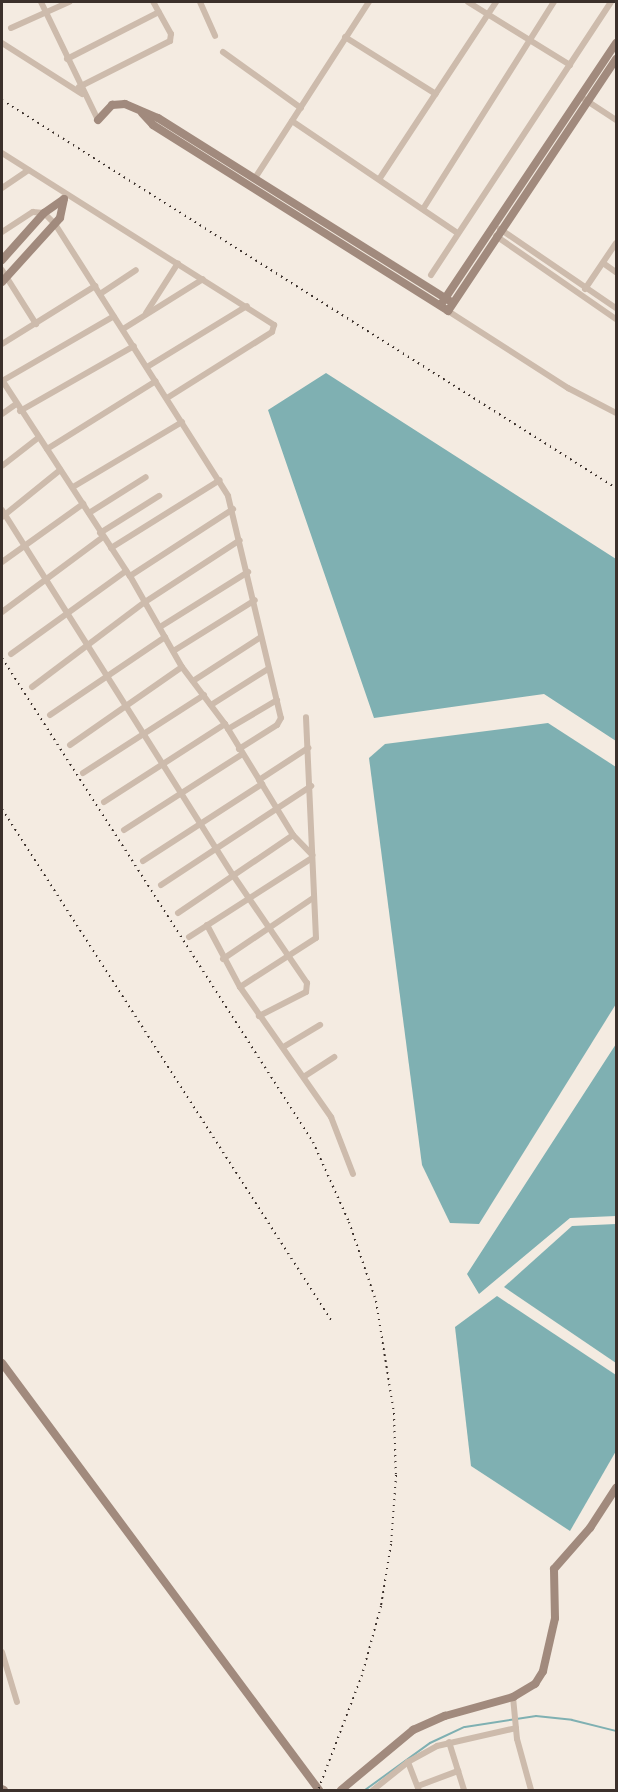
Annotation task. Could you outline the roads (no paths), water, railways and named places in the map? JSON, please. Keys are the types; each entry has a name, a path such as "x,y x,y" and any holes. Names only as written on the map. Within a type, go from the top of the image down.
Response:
{"street":[{"path":"41,2 83,95 98,120 112,105 125,104 158,118 255,178 568,388 616,413"},
{"path":"11,28 69,2"},
{"path":"80,87 170,41 171,34 153,2"},
{"path":"200,2 215,36"},
{"path":"255,178 369,2"},
{"path":"468,2 570,65"},
{"path":"380,178 496,2"},
{"path":"423,209 554,2"},
{"path":"431,275 456,232 611,2"},
{"path":"67,59 159,12"},
{"path":"345,37 435,94"},
{"path":"2,42 83,95"},
{"path":"446,305 584,99 615,48"},
{"path":"223,52 301,108"},
{"path":"584,99 616,59"},
{"path":"584,99 616,120"},
{"path":"142,113 153,125 446,305"},
{"path":"292,121 380,178 456,232"},
{"path":"2,153 272,322 272,332 167,398"},
{"path":"2,188 29,170"},
{"path":"2,260 44,213 64,199 63,211 55,224 3,276 36,324"},
{"path":"2,232 33,212 44,213 55,224 220,480 233,509 255,600 268,669 277,700 279,723 182,793 124,830"},
{"path":"496,231 616,308"},
{"path":"496,231 616,319"},
{"path":"581,295 616,243"},
{"path":"144,316 178,263"},
{"path":"603,263 616,272"},
{"path":"100,294 136,270"},
{"path":"123,330 203,279"},
{"path":"2,344 95,286"},
{"path":"147,367 247,306"},
{"path":"114,316 2,380 15,405 73,487 128,574 175,650 182,667 226,726 293,835 312,856"},
{"path":"20,411 134,346"},
{"path":"47,449 156,381"},
{"path":"2,414 15,405"},
{"path":"73,487 182,422"},
{"path":"2,466 38,438"},
{"path":"60,470 3,513 110,676 162,764 268,929 308,983 308,990 259,1016"},
{"path":"88,513 146,477"},
{"path":"111,548 220,480"},
{"path":"2,612 102,535 159,496"},
{"path":"2,562 83,504"},
{"path":"11,654 128,574 233,509"},
{"path":"32,687 90,646 145,602 240,540"},
{"path":"160,627 248,572"},
{"path":"175,650 255,600"},
{"path":"50,715 165,637"},
{"path":"193,681 261,637"},
{"path":"70,745 182,667"},
{"path":"211,705 268,669"},
{"path":"83,773 204,695"},
{"path":"104,802 226,726 277,700"},
{"path":"240,987 316,938 311,786 306,717"},
{"path":"143,861 201,824 308,748"},
{"path":"161,885 311,786"},
{"path":"178,913 293,835"},
{"path":"189,937 312,856"},
{"path":"223,959 313,898"},
{"path":"207,925 223,959 240,987 259,1016 285,1046 335,1123 353,1174"},
{"path":"285,1046 320,1024"},
{"path":"305,1076 334,1057"},
{"path":"2,1363 319,1791"},
{"path":"341,1791 413,1730 445,1716 513,1697 531,1688 543,1671 555,1618 554,1569 590,1528 616,1488"},
{"path":"2,1652 17,1701"},
{"path":"513,1697 516,1725 531,1791"},
{"path":"373,1791 408,1762 449,1743 516,1725"},
{"path":"449,1743 465,1791"},
{"path":"408,1762 418,1788 458,1772"}],"water":[{"path":"326,373 616,559 616,741 544,694 374,718 268,410"},
{"path":"548,723 616,767 616,1004 479,1224 450,1223 422,1165 369,758 385,744"},
{"path":"616,1044 616,1216 570,1218 479,1294 467,1274"},
{"path":"616,1224 616,1363 504,1287 572,1226"},
{"path":"497,1296 616,1375 616,1451 570,1531 471,1466 455,1327"}],"waterway":[{"path":"365,1790 430,1743 465,1727 536,1716 572,1720 616,1731"}],"railway":[{"path":"2,100 616,488"},
{"path":"2,658 313,1142 349,1222 376,1301 394,1413 396,1475 391,1544 381,1606 362,1675 318,1790"},
{"path":"2,809 333,1323"}]}
